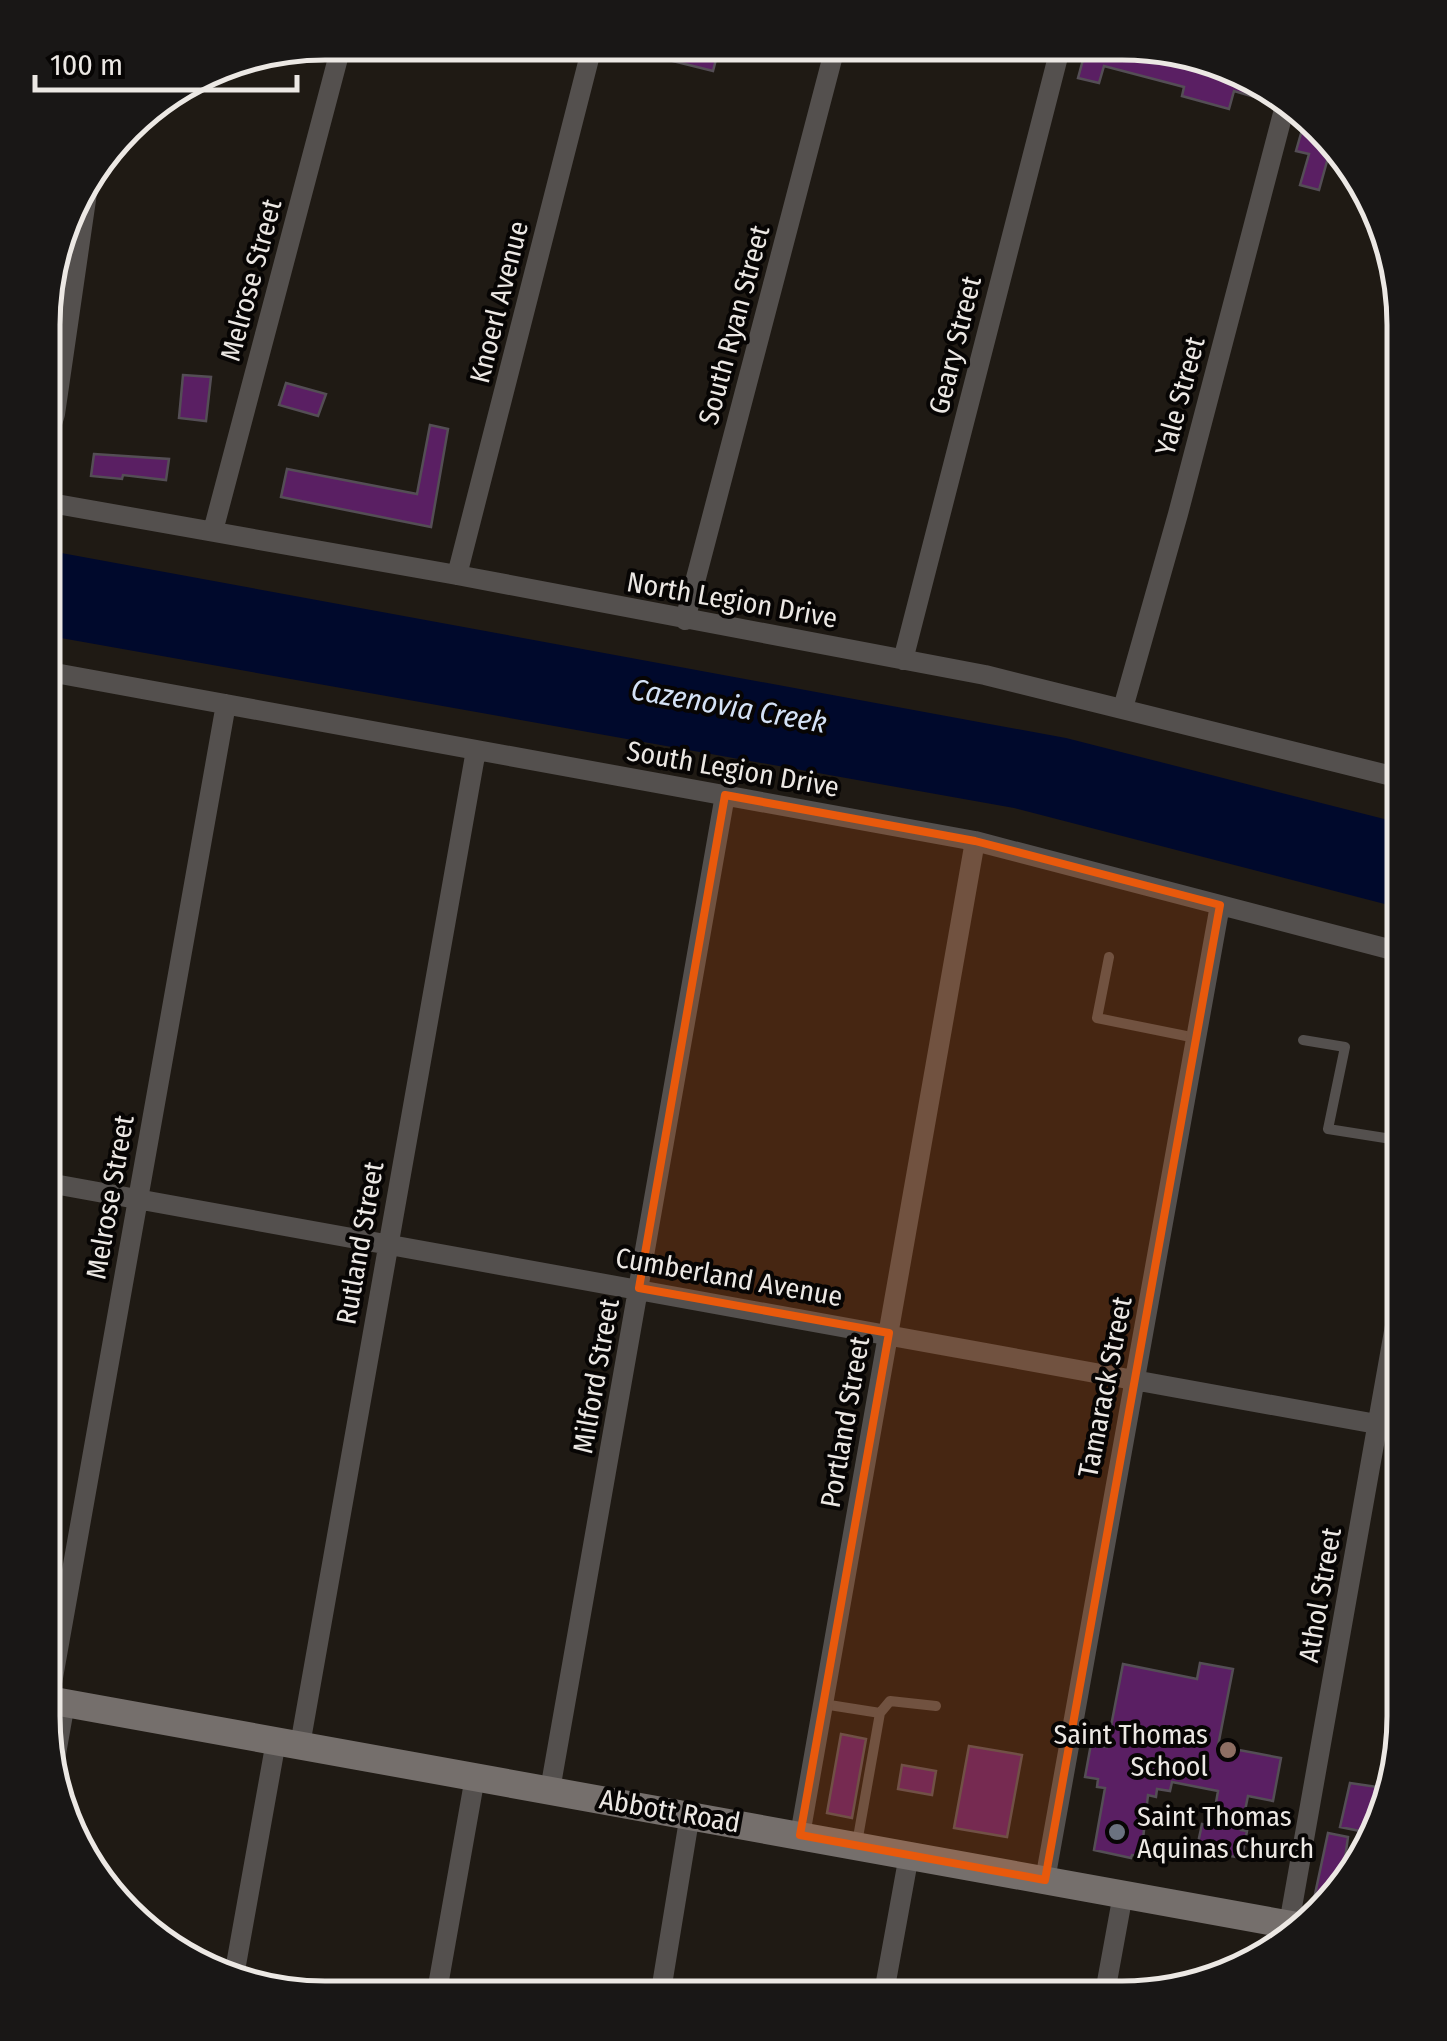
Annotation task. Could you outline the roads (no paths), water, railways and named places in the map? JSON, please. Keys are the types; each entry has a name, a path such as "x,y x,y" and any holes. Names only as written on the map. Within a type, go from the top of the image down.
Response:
{"street":[{"name":"Melrose Street","path":"213,532 337,60"},
{"name":"Knoerl Avenue","path":"457,575 590,60"},
{"name":"South Ryan Street","path":"685,620 832,60"},
{"name":"Geary Street","path":"903,660 1057,60"},
{"name":"Yale Street","path":"1123,708 1283,115"},
{"path":"60,379 83,217"},
{"name":"North Legion Drive","path":"60,505 903,660 1123,708 1387,775"},
{"name":"South Legion Drive","path":"60,674 975,842 1387,949"},
{"name":"Melrose Street","path":"60,1653 226,704"},
{"name":"Rutland Street","path":"236,1966 288,1743 388,1244 476,750"},
{"name":"Milford Street","path":"550,1790 725,795"},
{"name":"Portland Street","path":"800,1835 975,842"},
{"name":"Tamarack Street","path":"1045,1880 1220,906"},
{"name":"Cumberland Avenue","path":"60,1185 1386,1425"},
{"name":"Athol Street","path":"1294,1917 1386,1377"},
{"name":"Abbott Road","path":"60,1701 1285,1924"},
{"path":"439,1981 475,1776"},
{"path":"663,1981 690,1814"},
{"path":"886,1981 909,1855"},
{"path":"1107,1981 1123,1894"}],"lane":[{"path":"1109,957 1097,1018 1197,1038"},
{"path":"1303,1040 1345,1047 1328,1128 1386,1137"},
{"path":"856,1844 880,1714 890,1701 936,1706"},
{"path":"823,1704 880,1714"}],"water":[{"name":"Cazenovia Creek","path":"60,553 1066,738 1387,820 1387,904 1014,808 60,638"}],"place":[{"name":"Saint Thomas School","path":"1228,1750"},
{"name":"Saint Thomas Aquinas Church","path":"1117,1832"}]}
